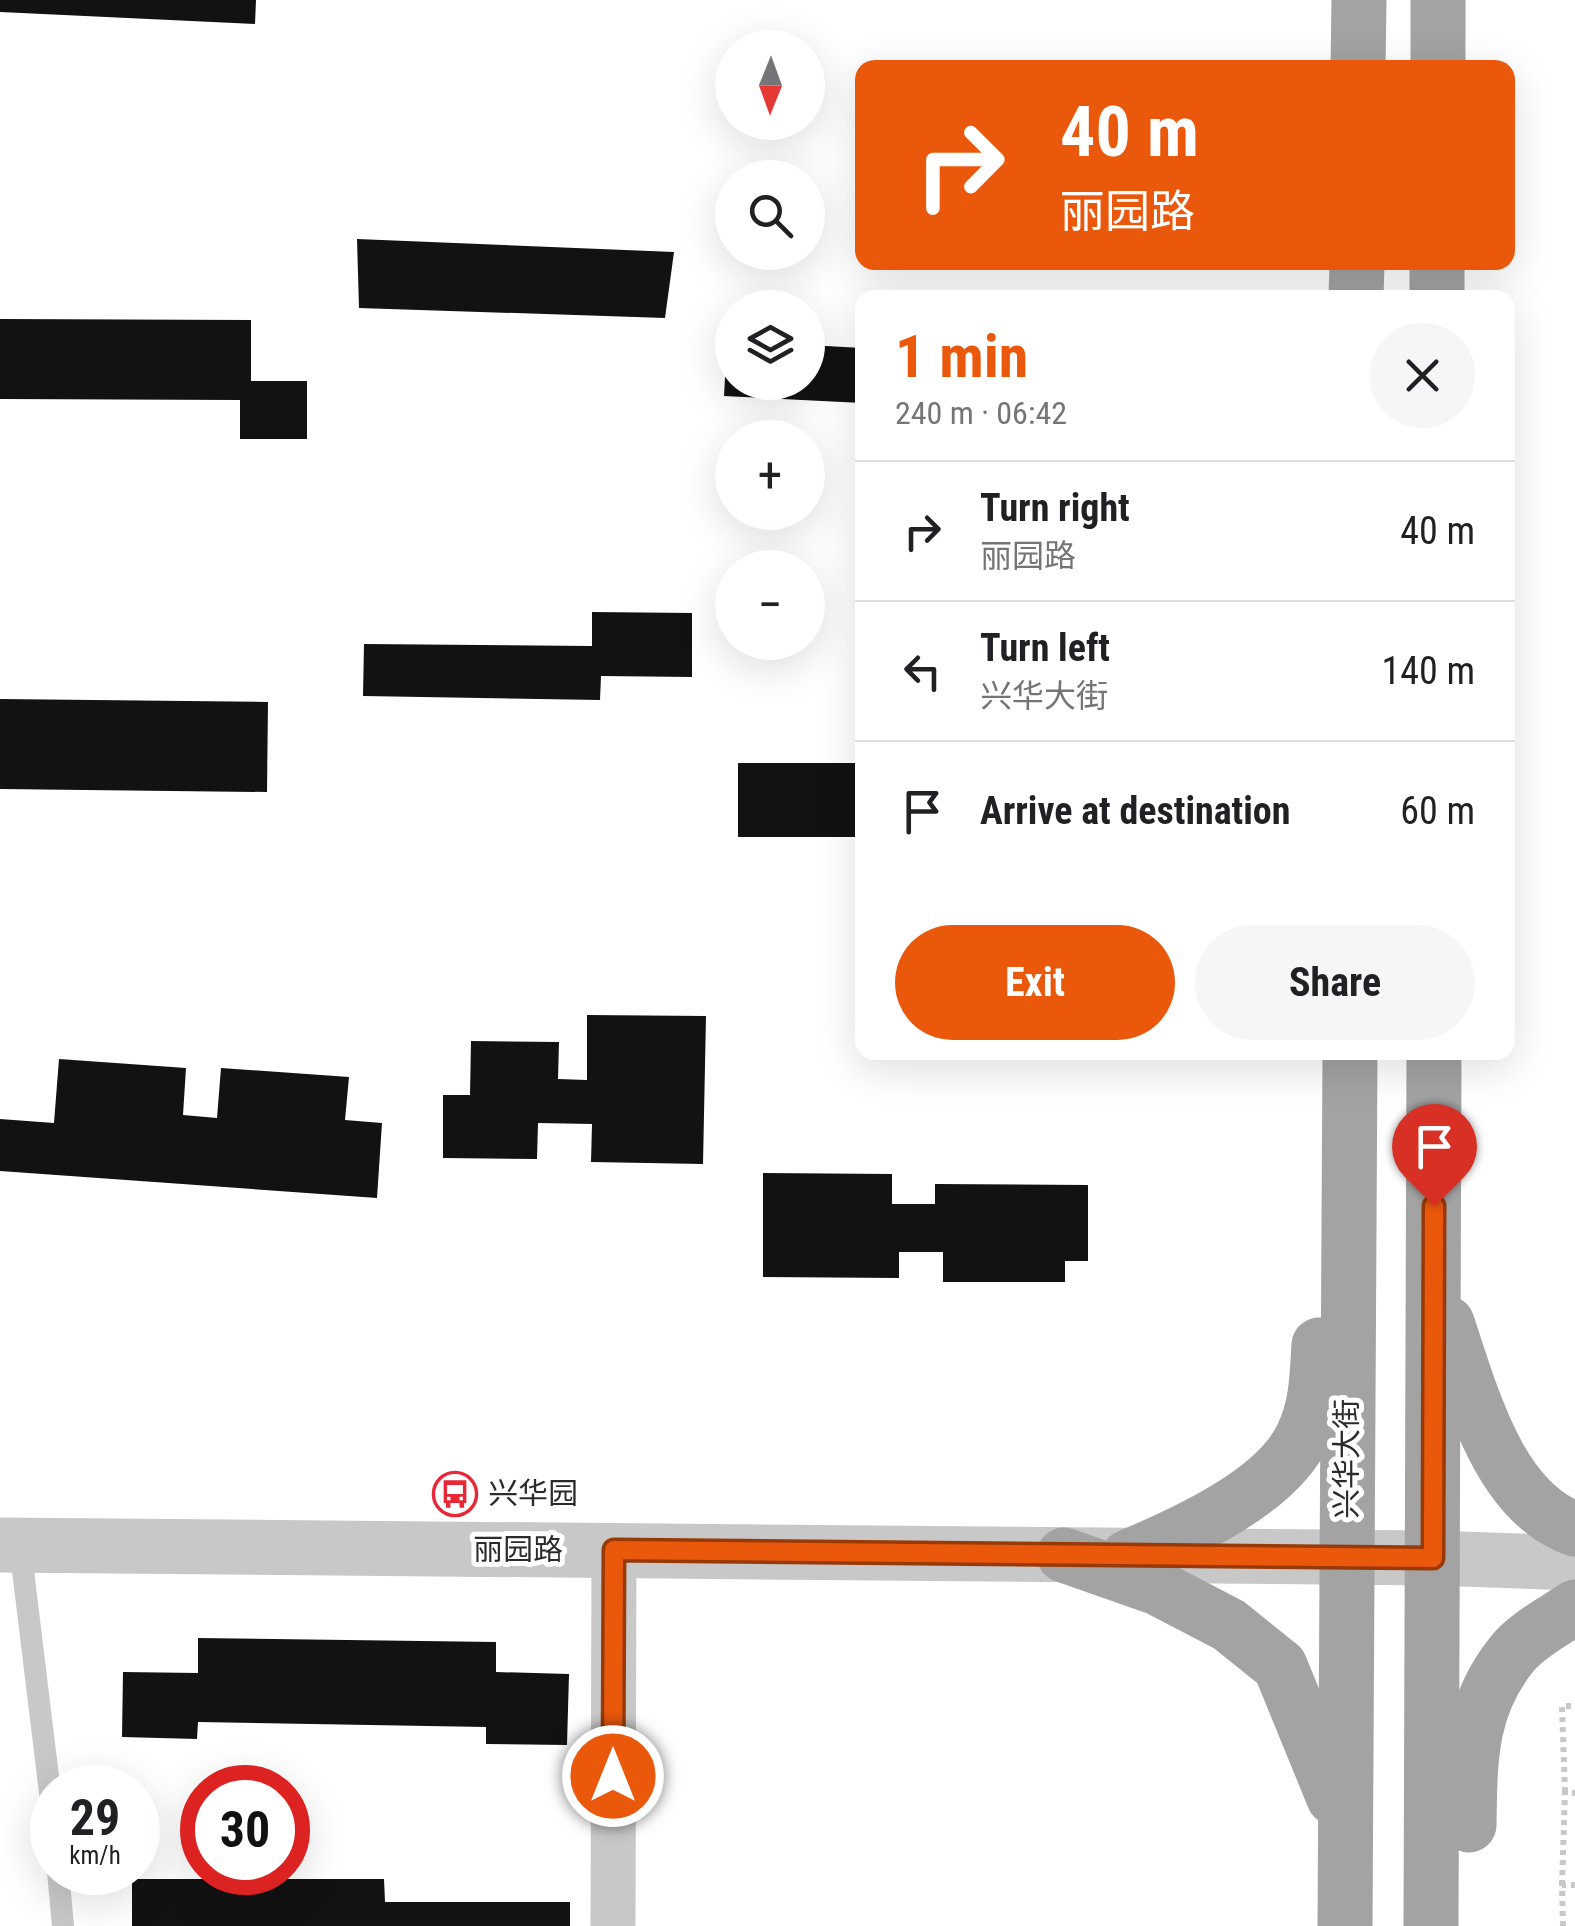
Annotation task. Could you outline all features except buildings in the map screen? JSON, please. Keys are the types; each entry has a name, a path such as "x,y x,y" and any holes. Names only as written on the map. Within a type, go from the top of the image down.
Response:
{"main road":[{"path":"1358,60 1359,0"},
{"path":"1438,0 1438,60"},
{"name":"兴华大街","path":"1345,1926 1350,1060"},
{"path":"1434,1060 1435,1926"},
{"path":"1128,1556 1186,1532 1282,1467 1303,1437 1316,1396 1320,1314 1349,1242"},
{"path":"1434,1282 1476,1404 1518,1490 1535,1508 1575,1529"},
{"path":"1064,1556 1158,1588 1229,1624 1280,1666 1324,1767 1346,1831"},
{"path":"1435,1926 1468,1866 1470,1748 1480,1706 1513,1652 1575,1607"}],"street":[{"name":"丽园路","path":"10,1546 1433,1558 1575,1563"},
{"path":"612,1926 614,1550"}],"lane":[{"path":"10,1546 45,1765"},
{"path":"60,1895 63,1926"}],"path":[{"path":"1563,1926 1566,1792 1562,1706 1575,1706"},
{"path":"1566,1792 1575,1793"},
{"path":"1562,1884 1575,1885"}],"place":[{"name":"兴华园","path":"455,1494"}],"route":[{"path":"613,1776 614,1550 1433,1558 1434,1206"}]}
